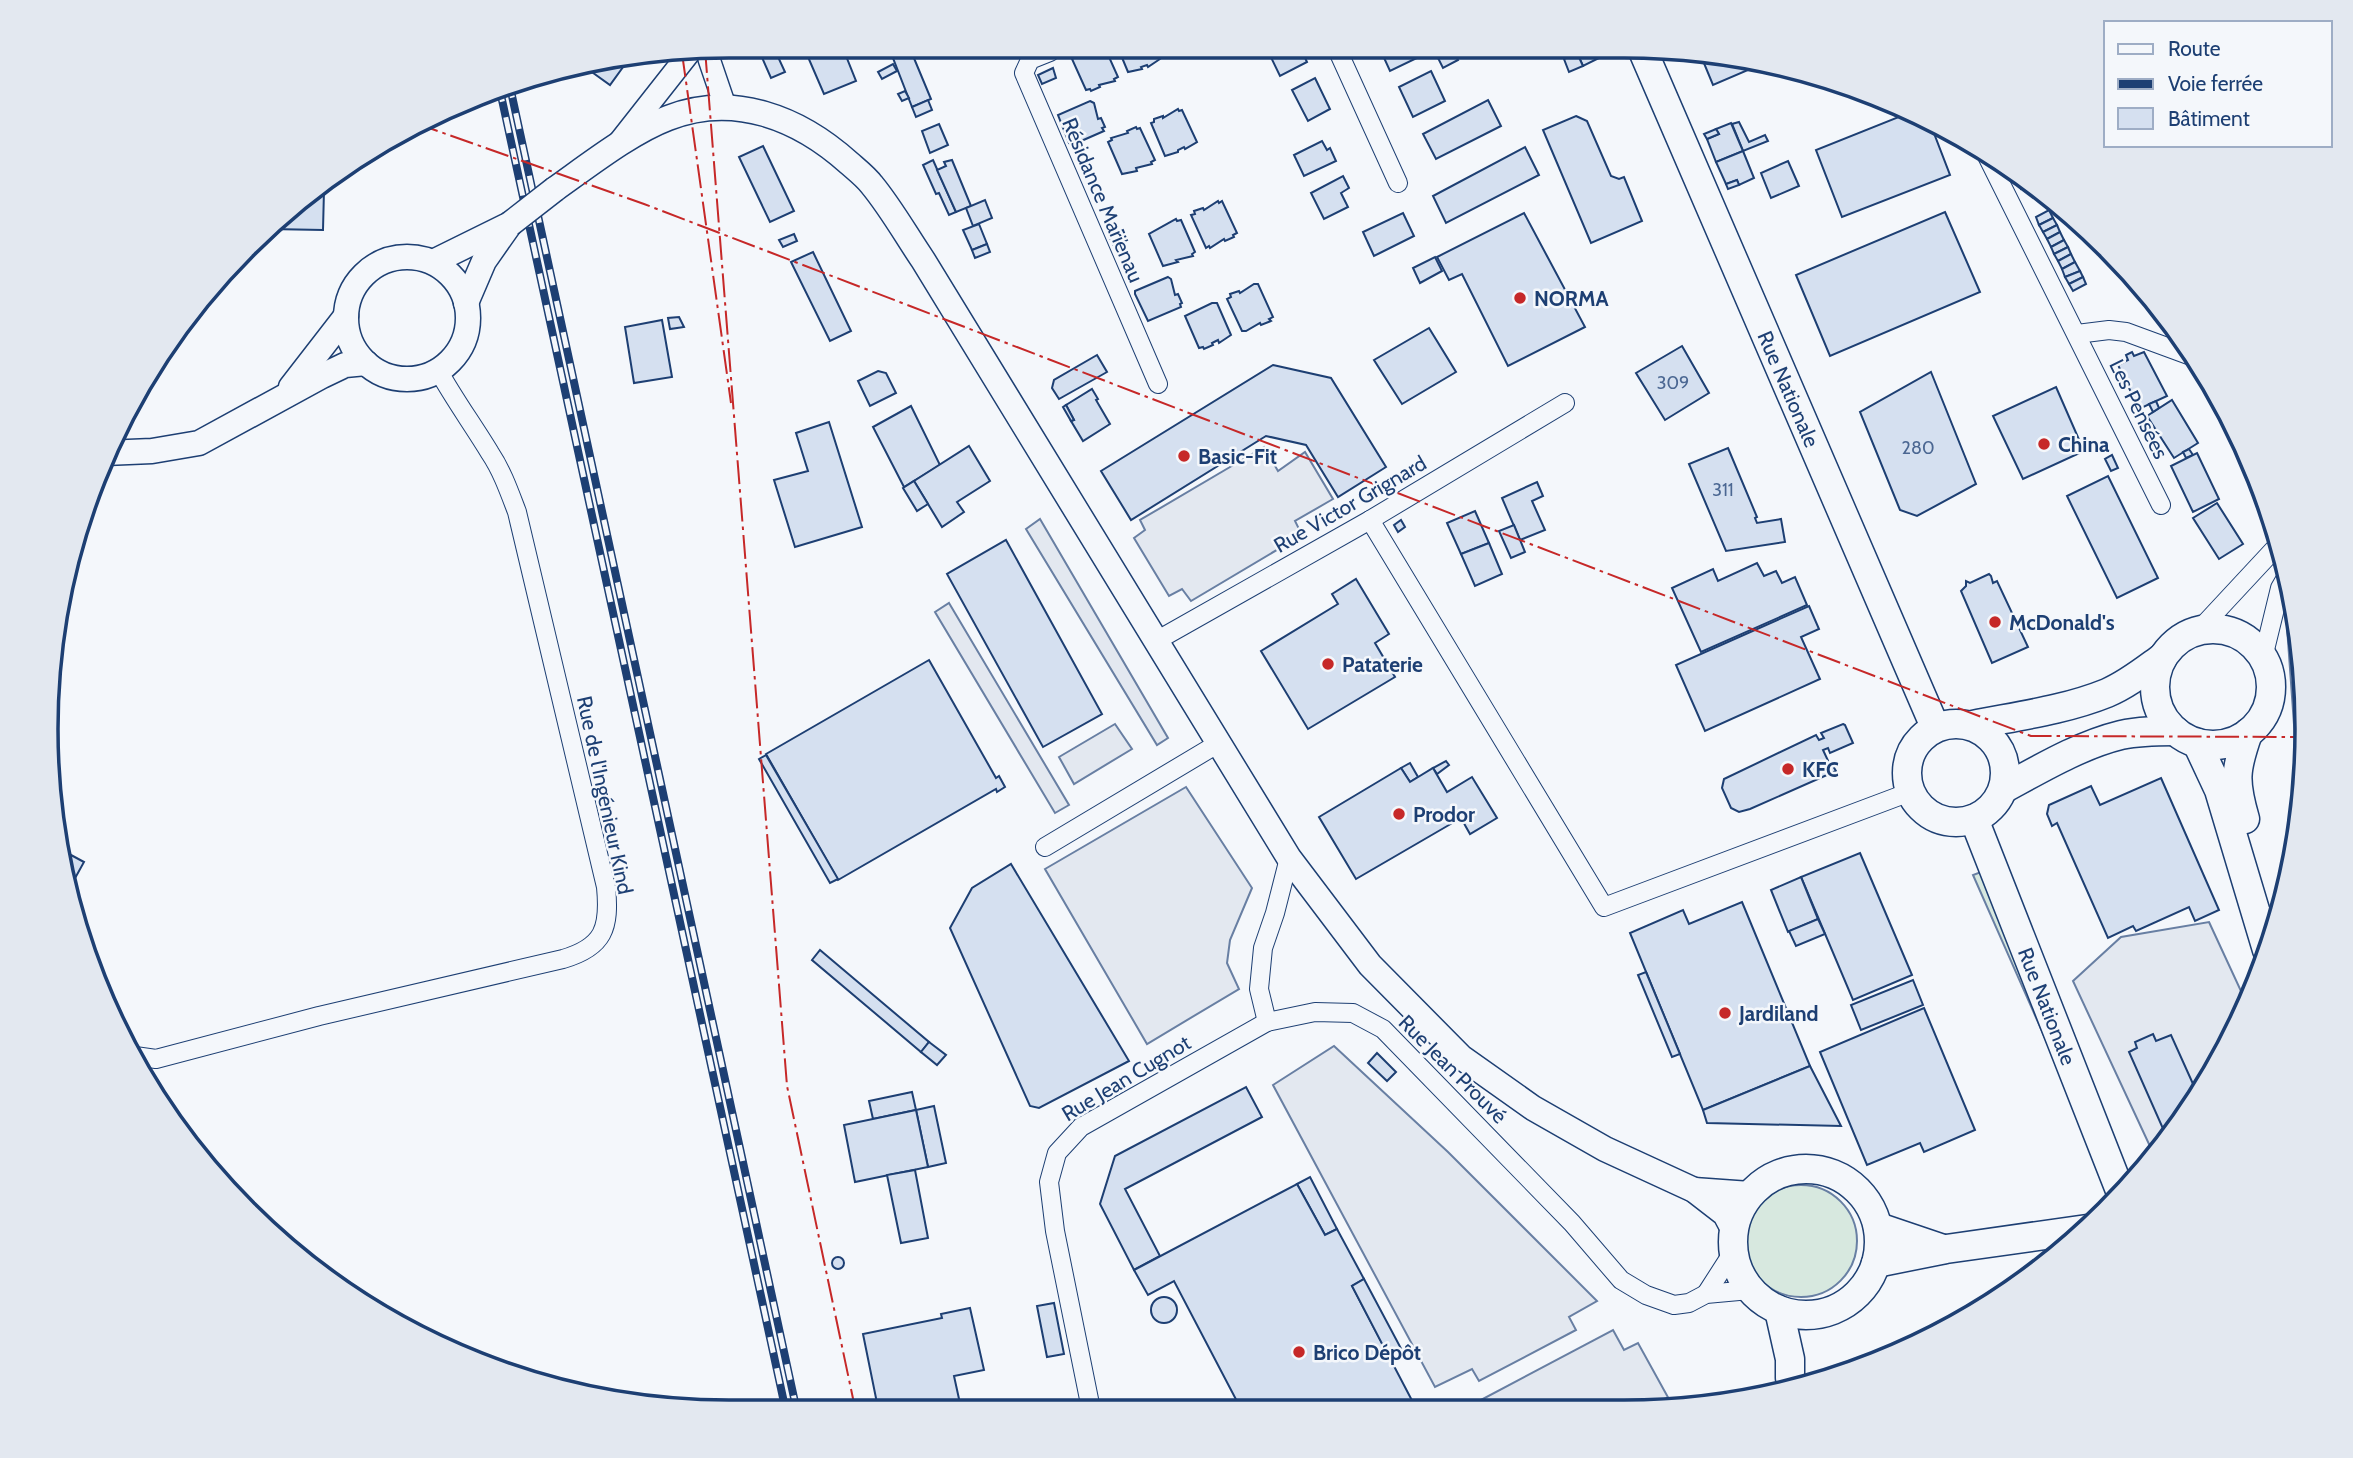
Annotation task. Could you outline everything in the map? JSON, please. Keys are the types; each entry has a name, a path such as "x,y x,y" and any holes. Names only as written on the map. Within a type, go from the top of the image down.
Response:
{"main road":[{"name":"Rue Nationale","path":"1646,59 1935,727"},
{"path":"433,262 510,224 555,188 614,148 668,118 709,107 741,108 772,115 807,131 834,150 871,183 923,260 1289,858 1370,965 1461,1057 1533,1108 1605,1149 1694,1190 1725,1214 1739,1272 1763,1302 1797,1315 1816,1315 1836,1309 1854,1297 1867,1282 1876,1263 1879,1245 1878,1227 1870,1205 1855,1187 1835,1174 1812,1168 1789,1170 1768,1179 1750,1194 1740,1210 1733,1240"},
{"path":"466,303 484,261 510,224"},
{"path":"414,257 433,262 448,272 459,286 466,303 468,322 463,341 453,358 438,370 421,377 401,379 383,374 366,363 355,350 348,334 346,316 350,296 360,279 376,265 394,258 414,257"},
{"path":"287,394 346,316"},
{"path":"118,452 152,451 199,443 345,365 366,363"},
{"path":"2003,789 2069,755 2121,735 2152,731 2186,737 2215,745 2232,742 2248,733 2260,721 2268,707 2270,674 2252,643 2236,633 2218,629 2199,630 2185,636 2172,645 2163,657 2155,688 2157,705 2164,719 2186,737 2218,790 2268,919"},
{"path":"1973,725 1990,735 2001,751 2006,770 2003,789 1992,807 1974,819 1959,822 1937,818 1918,805 1910,792 1906,774 1909,755 1919,738 1935,727 1954,722 1973,725 2072,704 2126,683 2163,657"},
{"path":"2248,733 2238,763 2236,788 2268,915"},
{"name":"Rue Nationale","path":"1974,819 2118,1184"},
{"path":"1694,1190 1750,1194"},
{"path":"1878,1227 1945,1249"},
{"path":"1876,1263 1945,1249 2070,1231"},
{"path":"1779,1310 1790,1359 1790,1379"},
{"path":"1790,1359 1816,1315"}],"street":[{"path":"709,58 724,106"},
{"name":"Résidance Marienau","path":"1035,58 1030,60 1024,73 1158,384"},
{"path":"1341,58 1398,183"},
{"path":"614,148 684,59"},
{"name":"Les Pensées","path":"1993,169 2161,505"},
{"name":"Les Pensées","path":"2077,334 2109,330 2126,332 2179,351"},
{"name":"Rue de l'Ingénieur Kind","path":"144,1057 156,1059 319,1016 563,960 583,953 595,944 603,932 607,904 606,887 517,512 491,453 455,402 438,370"},
{"name":"Rue Victor Grignard","path":"1156,640 1370,520 1565,403"},
{"path":"1370,520 1604,907 1910,792"},
{"path":"2199,630 2271,552"},
{"path":"2263,658 2280,589"},
{"path":"1045,847 1219,743"},
{"path":"1267,1022 1259,989 1263,948 1289,858"},
{"name":"Rue Jean Prouvé","path":"1267,1022 1315,1012 1353,1013 1383,1029 1572,1223 1621,1280 1646,1295 1674,1304 1689,1303 1706,1294"},
{"name":"Rue Jean Cugnot","path":"1089,1400 1049,1182 1057,1153 1081,1127 1267,1022"},
{"path":"1706,1294 1733,1240"},
{"path":"1706,1294 1751,1290"}],"shaded area":[{"path":"1264,447 1278,471 1305,452 1333,499 1295,521 1302,535 1191,601 1182,589 1169,596 1134,538 1145,530 1140,520"},
{"path":"1040,519 1168,738 1157,745 1026,529"},
{"path":"949,603 1069,805 1055,813 935,612"},
{"path":"2287,627 2294,685 2295,736"},
{"path":"1115,724 1132,749 1074,784 1059,757"},
{"path":"1186,787 1252,888 1230,940 1227,963 1239,989 1147,1044 1045,869"},
{"path":"1981,872 2060,1072 1973,875"},
{"path":"2209,922 2241,992 2205,1065 2150,1146 2073,981 2121,937"},
{"path":"1334,1046 1448,1152 1597,1301 1569,1317 1576,1330 1479,1381 1472,1369 1435,1387 1273,1085"},
{"path":"1801,1185 1823,1189 1841,1201 1853,1219 1857,1241 1853,1263 1841,1281 1823,1293 1801,1297 1779,1293 1761,1281 1749,1263 1745,1241 1749,1219 1761,1201 1779,1189"},
{"path":"1613,1330 1624,1350 1638,1343 1669,1399 1624,1400 1481,1400"}],"building":[{"path":"762,58 779,58 785,72 771,78"},
{"path":"808,58 847,58 856,81 824,94"},
{"path":"893,58 914,58 931,99 912,107"},
{"path":"1109,58 1118,77 1115,81 1099,85 1100,87 1091,91 1086,90 1072,59"},
{"path":"1122,58 1160,59 1148,67 1147,65 1128,72"},
{"path":"1271,58 1305,58 1307,62 1280,76"},
{"path":"1384,58 1417,58 1390,71"},
{"path":"1438,58 1457,58 1458,60 1443,68"},
{"path":"1579,58 1599,58 1583,66"},
{"path":"1579,58 1583,66 1569,72 1564,59"},
{"path":"1704,62 1748,70 1713,85"},
{"path":"893,64 897,71 882,79 878,72"},
{"path":"624,66 610,85 592,72"},
{"path":"1053,68 1056,78 1042,84 1038,75"},
{"path":"1431,71 1445,101 1413,117 1399,87"},
{"path":"1315,78 1330,109 1308,121 1292,90"},
{"path":"905,91 909,98 902,101 898,94"},
{"path":"928,100 932,110 916,117 912,107"},
{"path":"1488,100 1501,126 1436,159 1423,134"},
{"path":"1090,101 1094,103 1098,119 1101,118 1104,131 1072,145 1058,115"},
{"path":"1178,109 1182,110 1197,142 1165,156 1151,123 1154,119 1163,118"},
{"path":"1576,116 1587,121 1611,176 1619,179 1624,177 1642,221 1591,243 1543,130"},
{"path":"1899,117 1934,134 1950,175 1842,217 1816,150"},
{"path":"1739,122 1749,142 1765,135 1768,141 1743,151 1732,124"},
{"path":"1731,123 1743,151 1716,162 1707,139 1719,134 1716,129"},
{"path":"939,124 948,145 930,153 922,131"},
{"path":"1140,128 1155,160 1152,164 1136,168 1137,171 1122,174 1108,142 1111,138 1128,133 1127,131"},
{"path":"1716,129 1719,134 1707,139 1704,134"},
{"path":"1322,141 1327,150 1330,148 1336,161 1304,176 1294,155"},
{"path":"763,146 794,211 770,222 739,157"},
{"path":"1525,147 1539,175 1446,223 1433,196"},
{"path":"1743,151 1754,178 1739,185 1737,180 1726,184 1716,162"},
{"path":"933,160 956,212 949,215 923,165"},
{"path":"952,160 971,206 956,212 937,170 946,166 944,162"},
{"path":"1788,161 1799,186 1771,198 1761,173"},
{"path":"1343,176 1349,188 1341,193 1348,207 1324,219 1311,193"},
{"path":"1737,180 1739,185 1728,189 1726,184"},
{"path":"324,193 323,230 280,229"},
{"path":"985,200 992,218 973,226 966,208"},
{"path":"1222,201 1237,233 1234,237 1206,248 1191,215 1195,214 1194,211 1204,210"},
{"path":"2049,210 2053,218 2039,225 2036,217"},
{"path":"1945,212 1980,292 1830,356 1796,275"},
{"path":"1403,213 1414,236 1374,256 1363,232"},
{"path":"1524,213 1585,327 1508,366 1462,274 1449,280 1437,257"},
{"path":"2053,218 2057,225 2043,232 2039,225"},
{"path":"1176,219 1181,220 1195,252 1193,256 1163,266 1149,234"},
{"path":"979,224 987,244 972,250 963,230"},
{"path":"2057,225 2060,232 2047,239 2043,232"},
{"path":"1123,230 1127,240 1114,246 1109,236"},
{"path":"2060,232 2064,240 2051,247 2047,239"},
{"path":"794,234 797,241 783,247 779,240"},
{"path":"2064,240 2068,247 2054,254 2051,247"},
{"path":"987,244 990,252 975,258 972,250"},
{"path":"2068,247 2071,254 2058,261 2054,254"},
{"path":"813,252 851,331 830,341 791,262"},
{"path":"2071,254 2075,262 2062,269 2058,261"},
{"path":"1435,257 1442,271 1420,283 1413,268"},
{"path":"2075,262 2080,271 2065,277 2062,269"},
{"path":"2080,271 2083,277 2069,284 2065,277"},
{"path":"1168,277 1175,295 1178,294 1182,303 1181,307 1148,321 1135,291"},
{"path":"2083,277 2086,284 2073,291 2069,284"},
{"path":"1258,284 1273,317 1269,319 1271,321 1242,331 1227,299 1231,297 1230,294 1240,293"},
{"path":"1217,303 1231,335 1219,343 1218,340 1204,349 1199,348 1185,316"},
{"path":"679,317 684,327 670,329 668,318"},
{"path":"662,320 672,377 634,383 625,327"},
{"path":"1429,328 1456,372 1402,404 1374,360"},
{"path":"1682,346 1709,393 1665,420 1636,373"},
{"path":"2132,352 2134,356 2144,352 2167,396 2139,409 2118,365 2128,360 2126,355"},
{"path":"1097,355 1107,372 1059,399 1052,388 1054,380"},
{"path":"1273,365 1331,378 1386,467 1338,497 1306,445 1266,436 1131,520 1101,471"},
{"path":"878,371 886,373 896,393 870,406 858,381"},
{"path":"1931,372 1976,484 1917,516 1900,510 1860,412"},
{"path":"2056,387 2084,451 2023,479 1993,416"},
{"path":"1092,389 1110,424 1083,441 1071,421 1074,420 1066,405"},
{"path":"2172,400 2198,443 2174,458 2147,416"},
{"path":"2156,401 2159,408 2153,412 2149,404"},
{"path":"1066,405 1074,420 1071,421 1063,407"},
{"path":"911,406 940,465 904,487 873,427"},
{"path":"829,422 862,527 795,547 774,480 808,471 796,433"},
{"path":"969,446 990,481 957,502 964,512 942,527 914,481"},
{"path":"1728,448 1757,517 1757,523 1781,519 1785,542 1726,551 1689,464"},
{"path":"2189,449 2193,455 2186,458 2183,452"},
{"path":"2197,453 2219,499 2193,512 2171,466"},
{"path":"2112,455 2118,468 2111,471 2105,459"},
{"path":"2108,476 2158,578 2117,598 2067,496"},
{"path":"914,481 928,504 917,511 903,488"},
{"path":"1537,482 1543,496 1532,501 1545,530 1520,540 1502,498"},
{"path":"2217,503 2243,544 2219,559 2193,518"},
{"path":"1475,511 1489,543 1461,554 1447,523"},
{"path":"1401,520 1405,527 1398,532 1394,525"},
{"path":"1514,525 1525,552 1511,558 1499,531"},
{"path":"1006,540 1102,714 1043,747 947,574"},
{"path":"1489,543 1502,574 1475,586 1461,554"},
{"path":"1757,563 1764,576 1776,571 1782,583 1795,577 1807,605 1701,652 1672,588 1713,569 1718,581"},
{"name":"McDonald's","path":"1989,574 1993,583 1997,581 2028,647 1992,663 1961,591 1966,586 1966,581 1970,583"},
{"name":"Pataterie","path":"1356,579 1389,634 1375,643 1395,677 1308,729 1261,651 1338,604 1332,594"},
{"path":"1809,606 1819,629 1801,637 1820,679 1705,731 1676,665"},
{"path":"929,660 996,778 999,776 1005,787 997,792 996,789 838,880 766,754"},
{"name":"KFC","path":"1843,724 1853,743 1830,753 1828,748 1823,750 1831,767 1836,771 1750,809 1739,812 1731,808 1722,788 1724,779 1816,735 1819,740 1824,738 1821,733"},
{"path":"766,755 838,879 830,883 759,759"},
{"path":"1446,761 1449,765 1437,774 1433,768"},
{"path":"1410,763 1418,777 1410,782 1401,768"},
{"path":"1401,768 1410,782 1433,768 1447,792 1472,777 1497,818 1470,834 1461,818 1356,879 1319,817"},
{"path":"2161,778 2219,910 2195,921 2189,907 2136,931 2133,926 2108,938 2057,823 2052,826 2047,814 2049,805 2091,786 2100,805"},
{"path":"1860,853 1912,975 1853,1000 1801,877"},
{"path":"70,854 84,862 75,878"},
{"path":"1011,864 1129,1061 1039,1108 1030,1106 950,928 972,888"},
{"path":"1801,877 1818,919 1788,932 1771,890"},
{"name":"Jardiland","path":"1742,902 1810,1066 1703,1110 1630,933 1683,910 1689,924"},
{"path":"1818,919 1825,934 1796,946 1789,931"},
{"path":"820,950 929,1042 921,1052 812,960"},
{"path":"1646,972 1680,1054 1672,1057 1638,975"},
{"path":"1913,980 1923,1005 1861,1030 1851,1005"},
{"path":"1924,1008 1975,1130 1924,1152 1920,1143 1867,1165 1820,1052"},
{"path":"2153,1034 2156,1041 2171,1035 2193,1084 2163,1129 2129,1052 2137,1048 2135,1042"},
{"path":"929,1042 946,1055 937,1065 921,1052"},
{"path":"1377,1053 1396,1072 1387,1081 1368,1063"},
{"path":"1810,1066 1841,1126 1707,1123 1703,1110"},
{"path":"1246,1087 1262,1117 1125,1189 1160,1256 1134,1270 1100,1204 1115,1156"},
{"path":"912,1092 916,1110 873,1119 869,1101"},
{"path":"934,1106 946,1163 928,1167 916,1110"},
{"path":"916,1110 928,1167 855,1182 844,1125"},
{"path":"915,1170 928,1238 901,1243 887,1175"},
{"path":"1310,1177 1337,1229 1325,1235 1297,1184"},
{"name":"Brico Dépôt","path":"1297,1184 1325,1235 1337,1229 1364,1279 1352,1286 1412,1400 1236,1400 1174,1281 1148,1295 1134,1270"},
{"path":"838,1257 844,1263 838,1269 832,1263"},
{"path":"1364,1279 1405,1356 1392,1363 1352,1286"},
{"path":"1164,1297 1173,1301 1177,1310 1173,1319 1164,1323 1155,1319 1151,1310 1155,1301"},
{"path":"1054,1303 1064,1354 1047,1357 1037,1306"},
{"path":"970,1308 984,1370 954,1376 959,1400 876,1400 863,1334 942,1318 941,1314"}],"railway":[{"path":"512,94 794,1400"},
{"path":"501,97 783,1400"}],"power":[{"path":"683,59 731,403"},
{"path":"706,59 787,1086 853,1400"},
{"path":"430,128 644,204 2031,736 2295,737"}],"place":[{"name":"NORMA","path":"1520,298"},
{"name":"China","path":"2044,444"},
{"name":"Basic-Fit","path":"1184,456"},
{"name":"McDonald's","path":"1995,622"},
{"name":"Pataterie","path":"1328,664"},
{"name":"KFC","path":"1788,769"},
{"name":"Prodor","path":"1399,814"},
{"name":"Jardiland","path":"1725,1013"},
{"name":"Brico Dépôt","path":"1299,1352"}]}
